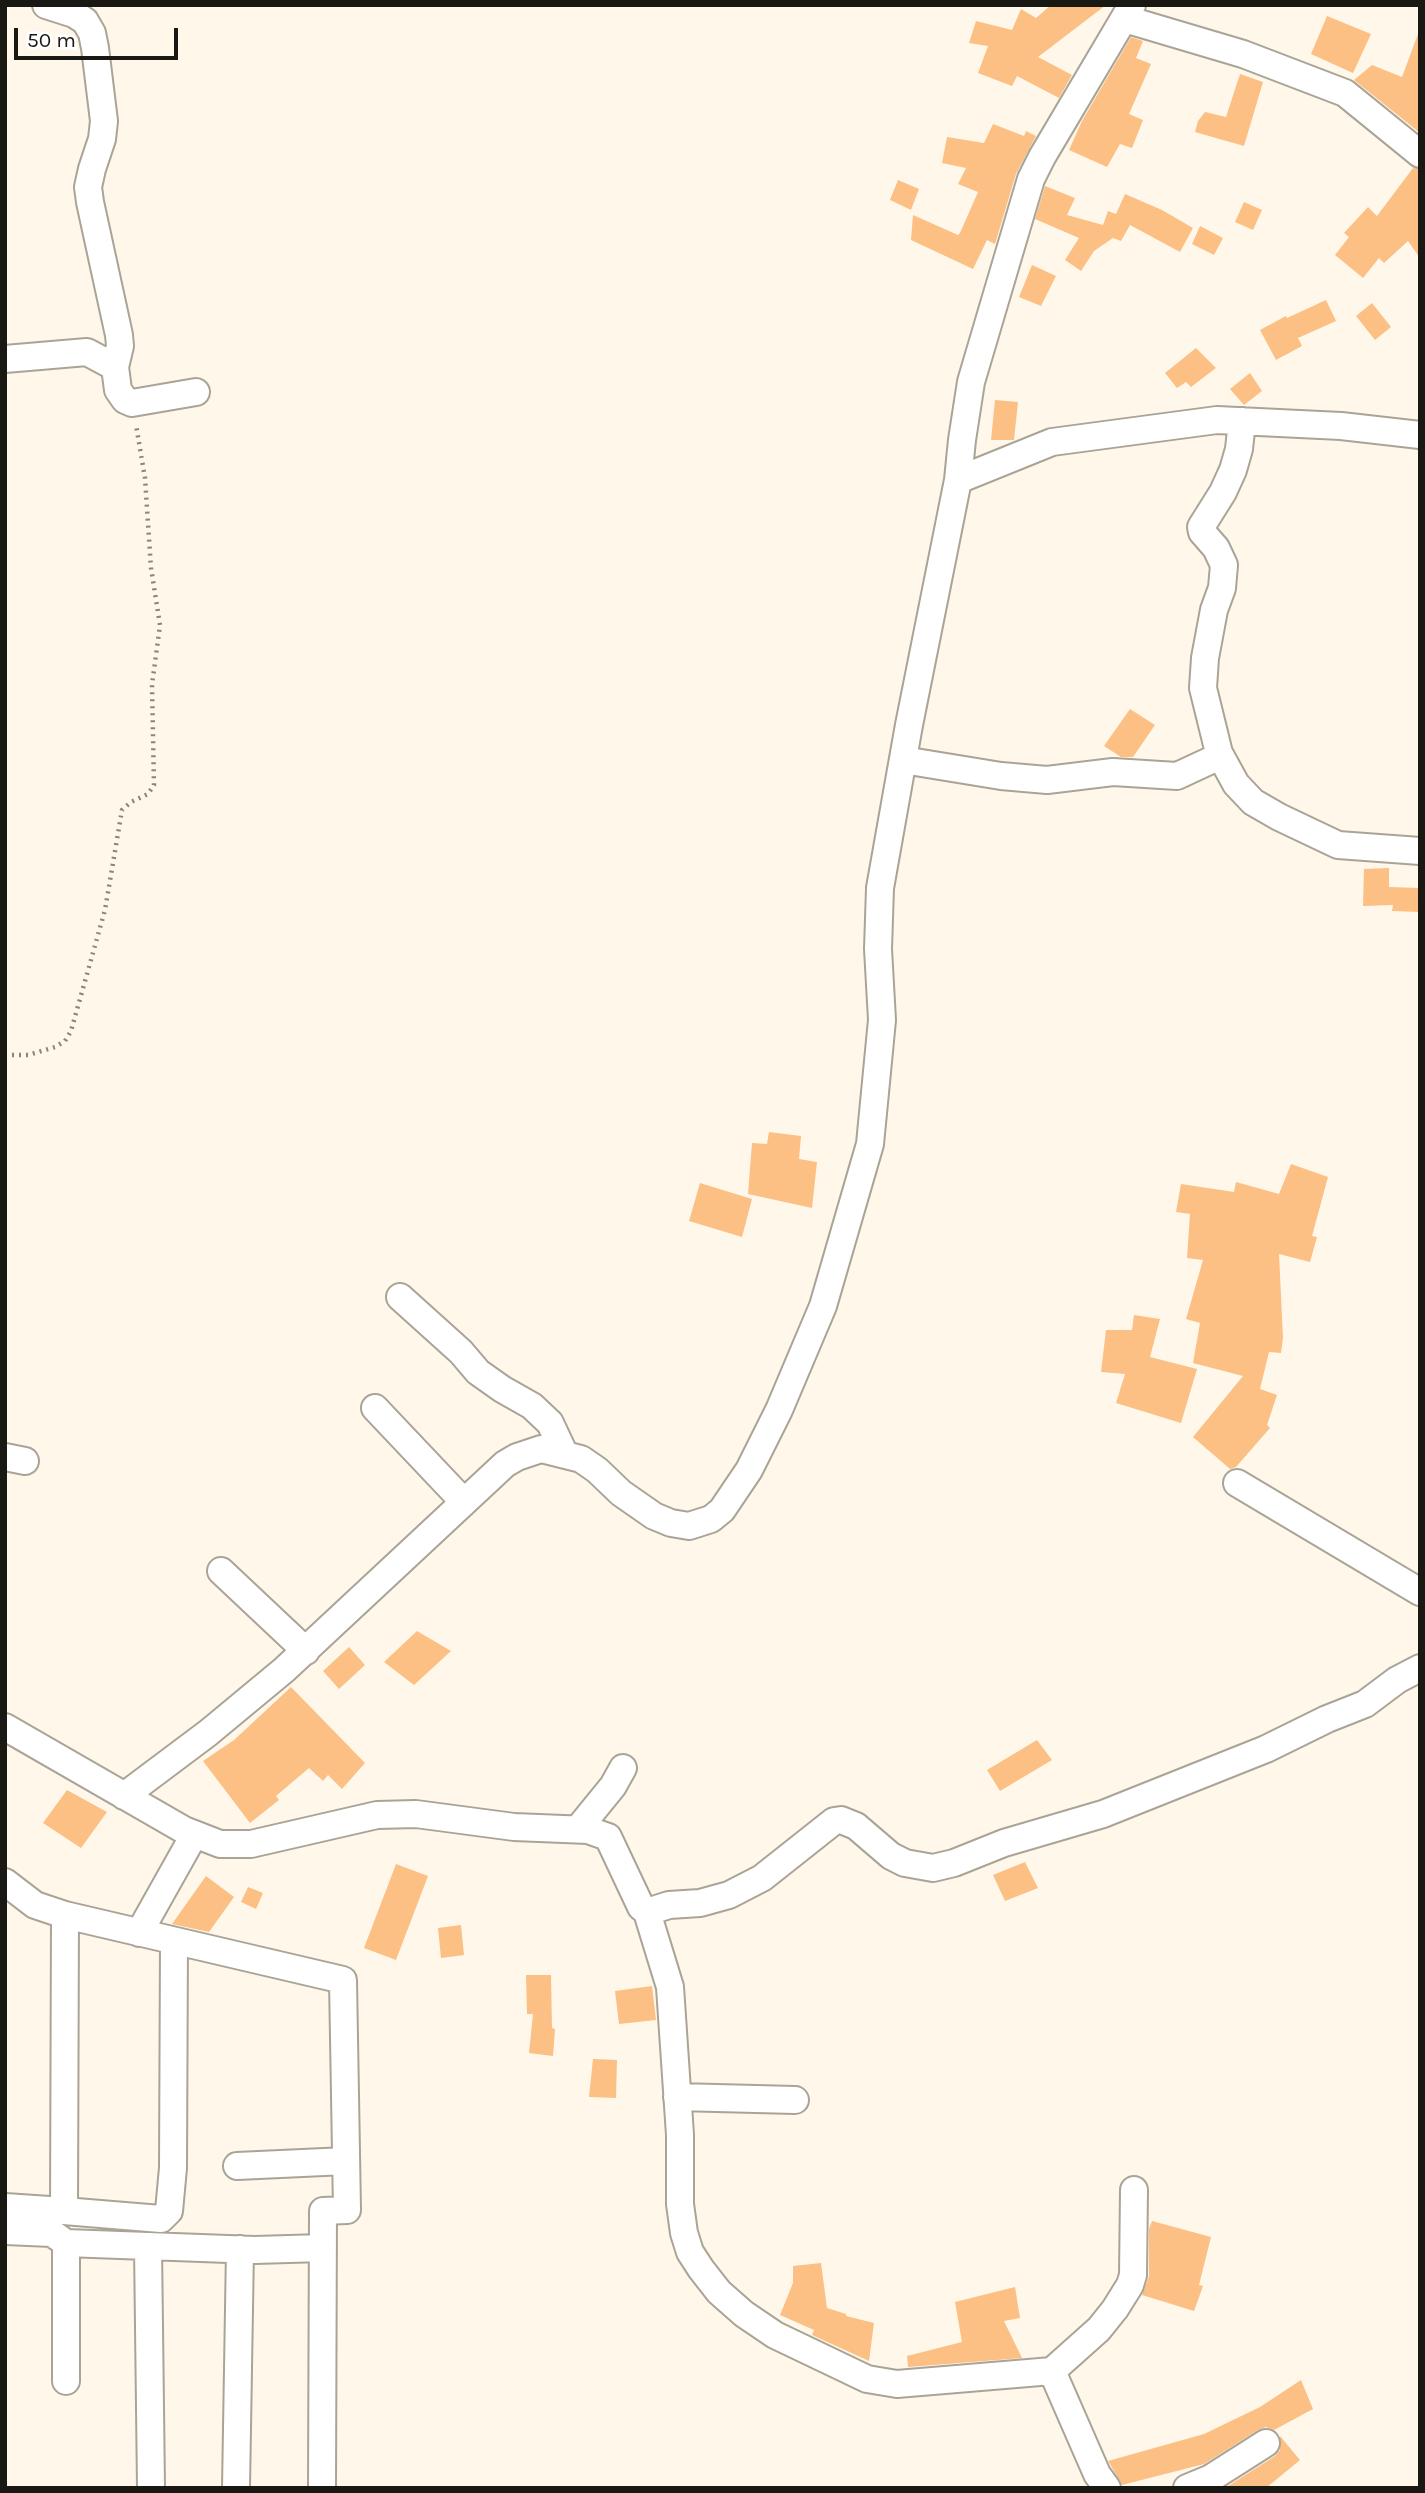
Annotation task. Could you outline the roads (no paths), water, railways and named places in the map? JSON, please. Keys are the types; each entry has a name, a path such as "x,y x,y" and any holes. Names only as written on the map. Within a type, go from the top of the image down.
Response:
{"street":[{"path":"46,5 80,17 88,25 95,48 104,121 102,139 88,187 119,335 116,367 118,390 125,400 132,403 196,392"},
{"path":"124,1796 208,1733 306,1651 505,1464 517,1457 541,1449 581,1460 654,1516 689,1526 711,1519 722,1510 749,1470 779,1410 823,1306 870,1144 882,1020 878,949 880,888 902,760 958,480 971,382 1031,179 1128,12 1345,93 1420,154"},
{"path":"5,359 87,352 116,367"},
{"path":"958,480 1052,442 1204,422 1242,421 1341,426 1420,435"},
{"path":"1242,421 1239,449 1233,470 1201,527 1224,565 1222,588 1214,610 1205,659 1203,688 1220,756 1236,784 1253,802 1279,817 1338,845 1420,851"},
{"path":"902,760 1001,776 1047,780 1113,772 1177,776 1220,756"},
{"path":"400,1297 461,1352 478,1372 532,1406 550,1423 565,1455"},
{"path":"375,1408 464,1502"},
{"path":"1237,1483 1420,1592"},
{"path":"221,1571 306,1651"},
{"path":"647,1912 670,1905 699,1903 729,1895 762,1878 834,1821 841,1820 856,1825 891,1856 905,1863 933,1868 954,1863 1004,1843 1102,1814 1266,1749 1326,1719 1365,1704 1397,1680 1420,1668"},
{"path":"5,1727 194,1835 231,1846 251,1844 377,1815 416,1814 502,1826 578,1829 608,1837 641,1907 647,1912 670,1987 680,2204 687,2242 701,2269 719,2292 744,2314 775,2335 867,2379 885,2383 973,2379 1052,2371 1099,2329 1130,2285 1133,2275 1134,2190"},
{"path":"578,1829 613,1786 623,1768"},
{"path":"139,1933 194,1835"},
{"path":"5,1882 35,1905 65,1915 342,1980 346,2210 323,2211 322,2488"},
{"path":"64,2211 65,1915"},
{"path":"5,2207 161,2219 167,2215 171,2207 174,1941"},
{"path":"677,2097 795,2100"},
{"path":"237,2166 346,2161"},
{"path":"5,2231 52,2233 66,2243 240,2249 323,2248"},
{"path":"66,2243 66,2381"},
{"path":"148,2246 151,2488"},
{"path":"236,2488 240,2249"},
{"path":"1052,2371 1097,2474 1107,2488"},
{"path":"1187,2488 1211,2479 1266,2443"}]}
